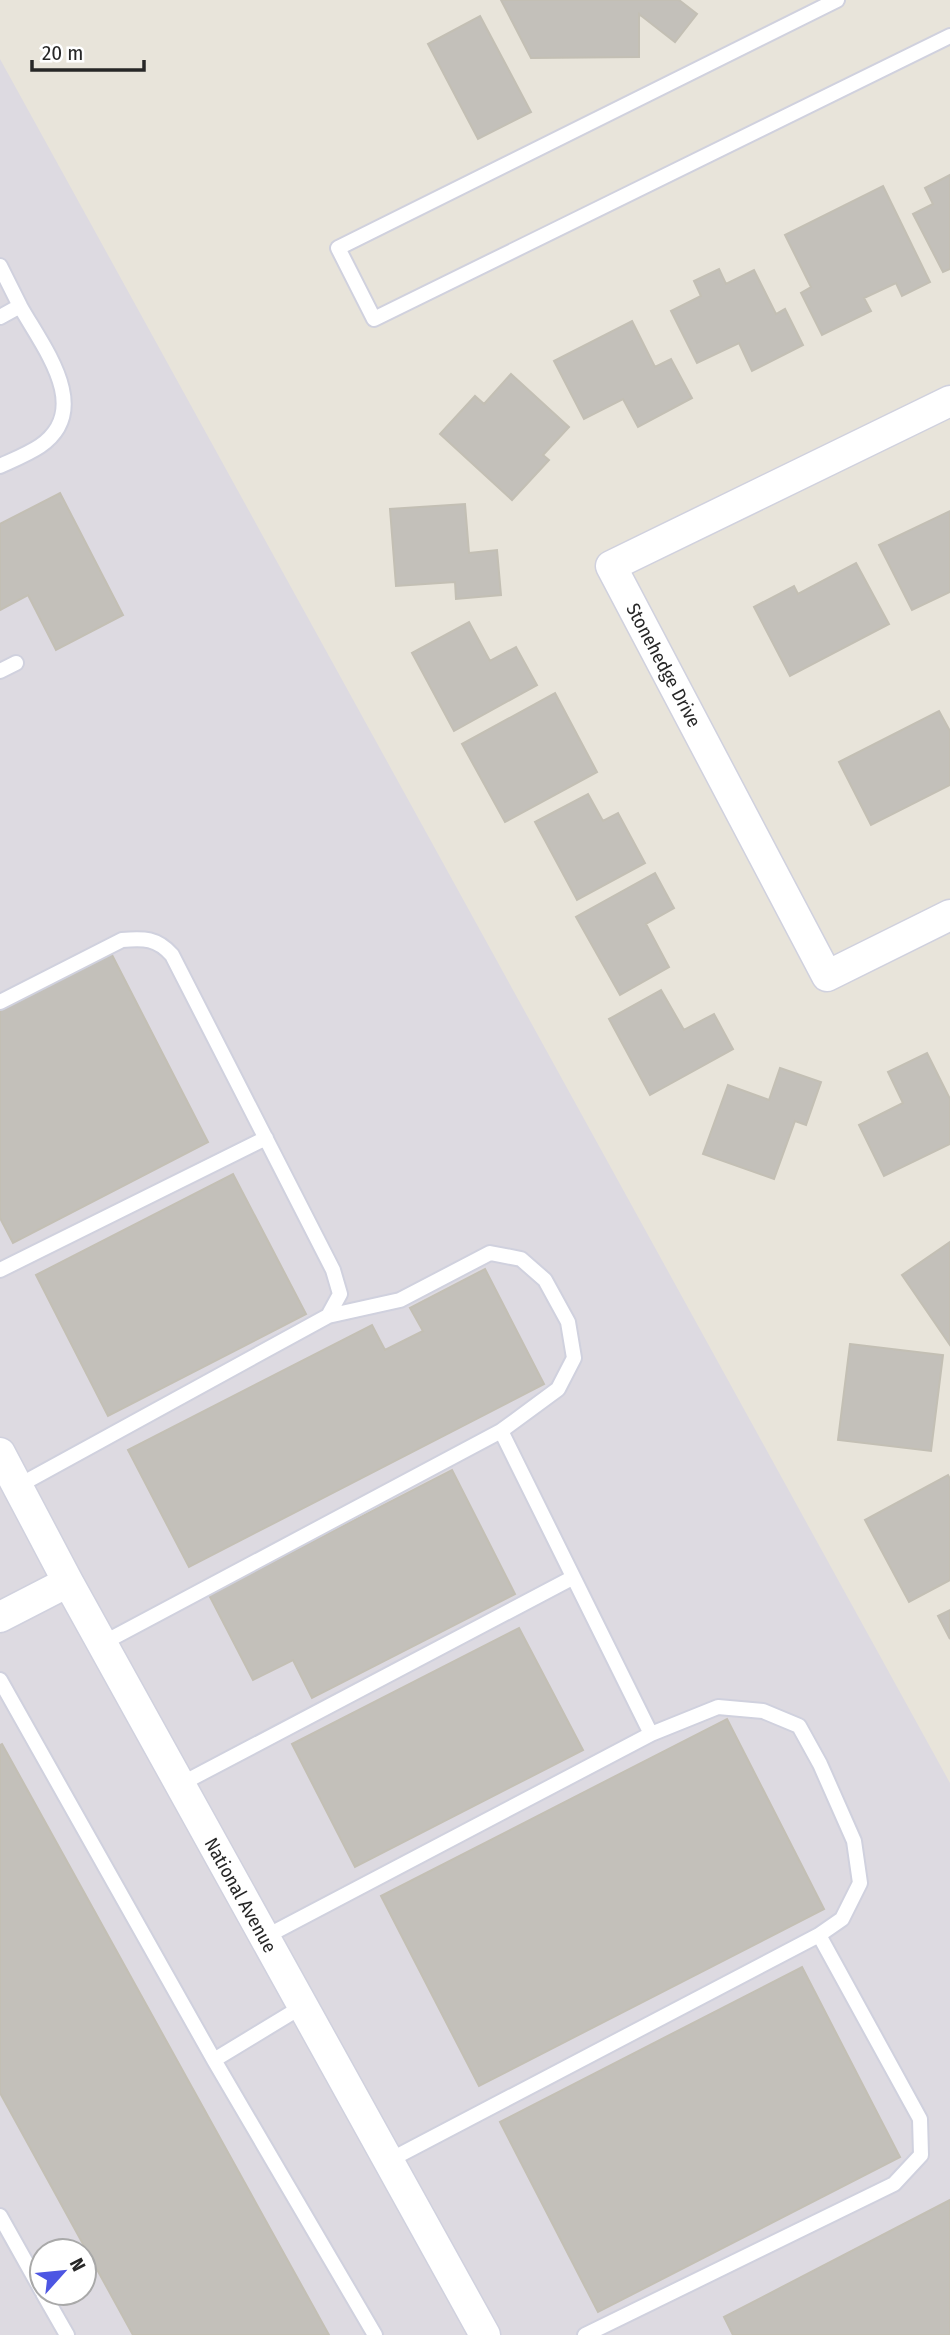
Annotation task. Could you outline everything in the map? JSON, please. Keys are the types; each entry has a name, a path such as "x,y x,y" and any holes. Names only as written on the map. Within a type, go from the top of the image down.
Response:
{"street":[{"name":"Stonehedge Drive","path":"950,401 611,566 827,976 950,915"},
{"name":"National Avenue","path":"0,1453 68,1582 485,2335"},
{"path":"0,1617 68,1582"}],"lane":[{"path":"836,0 338,248 374,320 950,36"},
{"path":"0,266 61,380 65,406 57,429 41,446 0,466"},
{"path":"0,317 20,306"},
{"path":"0,671 16,663"},
{"path":"0,1002 122,940 144,938 162,944 172,955 334,1270 340,1294 328,1316"},
{"path":"0,1269 266,1138"},
{"path":"18,1486 328,1316 400,1300 490,1253 521,1259 545,1280 568,1322 574,1358 558,1389 501,1431 103,1643"},
{"path":"501,1431 651,1734"},
{"path":"181,1784 572,1578"},
{"path":"0,1681 214,2060 375,2335"},
{"path":"265,1937 651,1734 718,1707 763,1711 799,1726 820,1764 854,1841 860,1883 842,1919 819,1935 388,2161"},
{"path":"585,2335 894,2184 922,2155 920,2119 819,1935"},
{"path":"214,2060 303,2007"},
{"path":"0,2216 28,2265"},
{"path":"51,2307 67,2335"}],"shaded area":[{"path":"0,59 950,1783 950,2335 0,2335"}],"building":[{"path":"501,0 679,0 697,14 675,42 639,14 639,57 531,58"},
{"path":"480,16 531,112 478,139 428,44"},
{"path":"950,175 950,269 943,272 913,214 933,204 925,188"},
{"path":"883,186 930,282 902,296 896,283 864,298 871,311 822,335 801,293 811,287 785,235"},
{"path":"719,269 726,284 754,270 776,314 785,309 803,345 752,371 739,343 697,363 671,311 701,296 694,281"},
{"path":"632,321 655,367 671,359 692,398 638,427 623,399 584,419 554,361"},
{"path":"511,374 569,427 543,455 549,460 512,500 440,434 475,396 484,404"},
{"path":"60,493 123,615 56,650 28,595 0,610 0,524"},
{"path":"465,504 469,553 497,550 501,595 456,599 455,582 396,586 390,509"},
{"path":"950,511 950,592 912,610 879,545"},
{"path":"856,563 889,624 790,676 754,607 794,586 798,594"},
{"path":"469,622 490,661 516,647 537,685 454,731 412,653"},
{"path":"555,693 597,772 505,822 462,744"},
{"path":"939,711 950,731 950,785 871,825 839,762"},
{"path":"588,794 603,821 618,813 645,863 577,900 535,822"},
{"path":"655,873 674,908 646,924 669,967 620,995 576,917"},
{"path":"111,953 208,1142 13,1243 0,1218 0,1009"},
{"path":"661,990 684,1030 714,1014 733,1049 650,1095 609,1019"},
{"path":"927,1053 950,1099 950,1144 884,1176 859,1125 903,1103 888,1072"},
{"path":"780,1068 821,1082 806,1125 795,1121 774,1179 703,1154 728,1085 769,1100"},
{"path":"233,1174 306,1314 108,1416 36,1275"},
{"path":"950,1242 950,1345 902,1275"},
{"path":"485,1269 544,1384 189,1567 128,1450 372,1325 385,1350 423,1331 410,1308"},
{"path":"850,1344 943,1355 931,1451 838,1440"},
{"path":"452,1470 515,1594 312,1698 293,1660 253,1680 209,1595"},
{"path":"948,1475 950,1580 909,1602 865,1520"},
{"path":"950,1610 950,1639 938,1616"},
{"path":"519,1628 583,1750 355,1867 292,1744"},
{"path":"727,1719 824,1909 479,2086 381,1896"},
{"path":"2,1744 329,2335 133,2335 98,2271 98,2237 79,2237 0,2093"},
{"path":"802,1967 900,2157 598,2312 500,2122"},
{"path":"950,2200 950,2335 733,2335 724,2317"}]}
